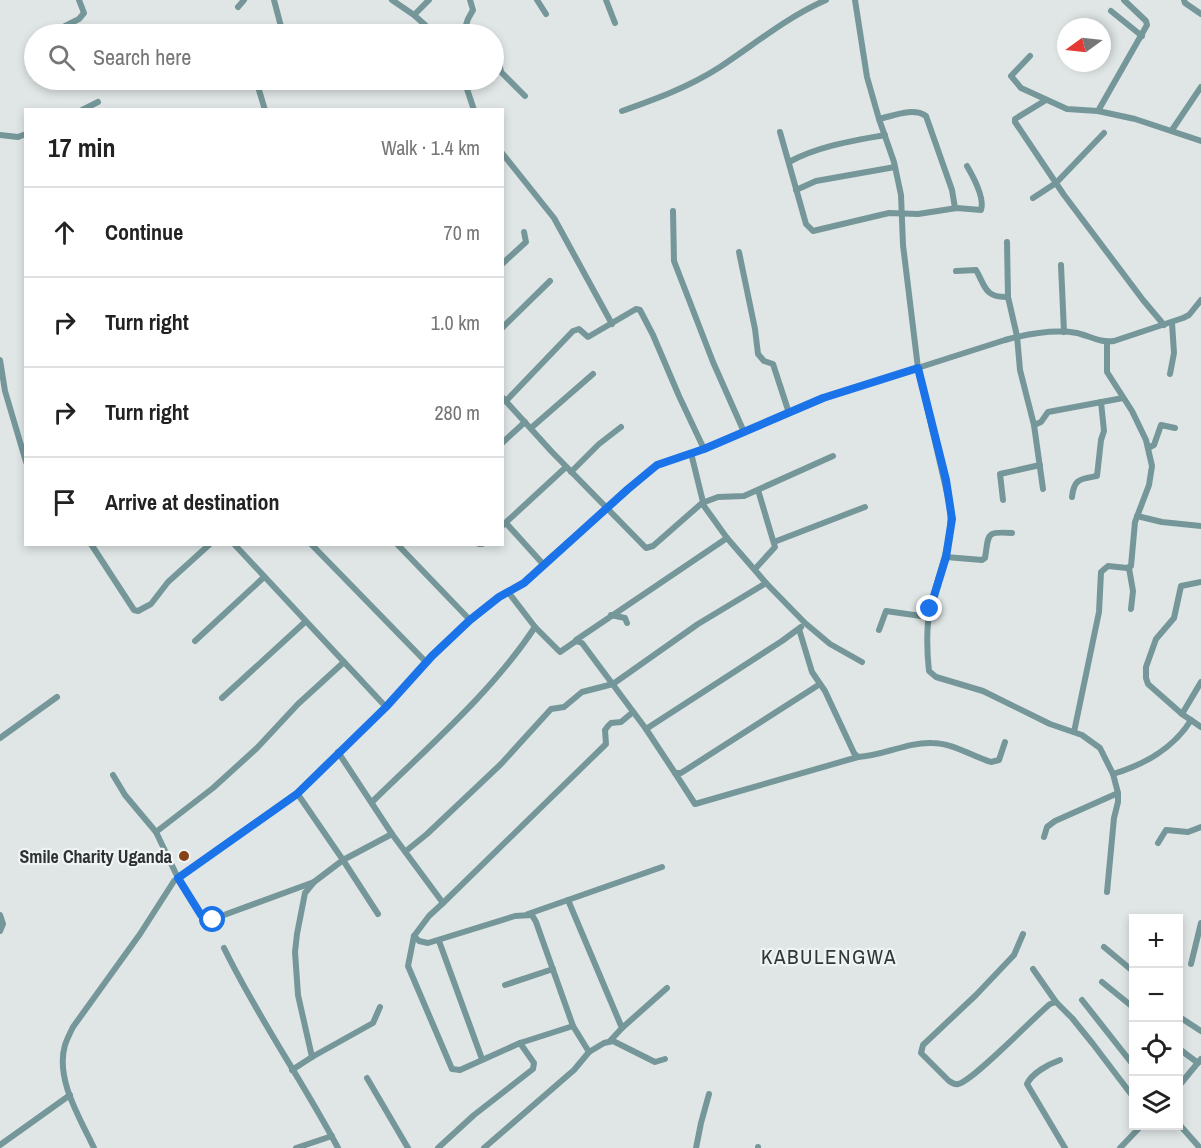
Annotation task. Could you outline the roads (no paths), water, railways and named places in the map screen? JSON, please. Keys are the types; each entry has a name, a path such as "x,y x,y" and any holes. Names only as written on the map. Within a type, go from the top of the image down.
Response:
{"street":[{"path":"69,24 79,19 84,13 79,0"},
{"path":"238,7 244,0"},
{"path":"274,0 280,24"},
{"path":"392,0 424,24"},
{"path":"414,15 429,0"},
{"path":"466,24 473,10 470,0"},
{"path":"537,0 546,14"},
{"path":"606,0 615,23"},
{"path":"622,111 669,94 695,81 720,67 794,16 826,0"},
{"path":"855,0 867,77 895,167 901,195 912,332 918,368 940,454 952,519 946,557 928,617 929,666 932,675 983,691 1050,724 1074,732 1100,748 1113,774 1119,793 1114,818 1107,892"},
{"path":"1098,111 1147,25 1146,21 1124,0"},
{"path":"1184,0 1201,14"},
{"path":"1111,11 1142,36"},
{"path":"1030,56 1011,76 1021,88 1067,109 1098,111 1135,119 1201,141"},
{"path":"504,75 525,96"},
{"path":"1172,130 1201,87"},
{"path":"259,90 264,108"},
{"path":"467,90 473,108"},
{"path":"1046,100 1015,121 1056,183 1164,325"},
{"path":"86,108 98,102"},
{"path":"879,119 914,112 920,112 926,116 952,190 955,208"},
{"path":"780,132 806,224 813,231 889,213 918,214 955,208 982,209 975,181 967,166"},
{"path":"1033,198 1056,183 1104,133"},
{"path":"0,135 18,137 24,135"},
{"path":"789,162 830,146 885,135"},
{"path":"504,156 554,218 612,324"},
{"path":"796,190 816,181 895,167"},
{"path":"673,211 674,261 713,362 744,432"},
{"path":"504,262 526,242 524,232"},
{"path":"1007,242 1008,297 1017,336 1020,370 1034,425 1043,489"},
{"path":"739,252 758,354 764,361 773,364 789,413"},
{"path":"1061,265 1064,332"},
{"path":"956,271 976,270 987,291 997,297 1008,297"},
{"path":"504,326 550,281"},
{"path":"94,1148 66,1081 63,1055 65,1044 73,1027 140,934 174,881 297,794 470,620 499,597 524,583 652,468 704,449 830,396 1017,336 1064,332 1107,342 1172,323 1189,315 1201,300"},
{"path":"704,449 641,311 636,309 588,337 579,329 573,331 504,399 571,472 646,548 653,546 702,502 718,497 744,496 833,456"},
{"path":"1170,374 1174,364 1172,323"},
{"path":"1107,342 1107,372 1132,411 1148,448 1152,466 1137,516 1132,561 1129,568 1133,591 1131,609"},
{"path":"0,360 2,392 24,456"},
{"path":"531,428 593,374"},
{"path":"1034,425 1041,422 1048,412 1123,398"},
{"path":"1072,497 1077,481 1081,478 1097,476 1104,431 1101,402"},
{"path":"504,441 525,422"},
{"path":"1148,448 1154,446 1161,425 1175,428"},
{"path":"571,472 599,444 621,427"},
{"path":"18,440 24,437"},
{"path":"692,453 702,502 727,538 805,623 830,644 862,662"},
{"path":"1003,500 1000,474 1040,465"},
{"path":"543,564 504,524 566,466"},
{"path":"754,569 774,549 774,542 758,490"},
{"path":"774,542 865,507"},
{"path":"1137,516 1162,522 1201,526"},
{"path":"946,557 982,560 985,558 988,535 997,532 1012,533"},
{"path":"509,593 535,627 560,652 611,615 727,538"},
{"path":"92,546 134,610 138,611 151,604 168,582 208,546"},
{"path":"236,546 263,578 386,707"},
{"path":"313,546 426,662"},
{"path":"399,546 470,620"},
{"path":"1074,732 1099,612 1101,572 1108,566 1129,568"},
{"path":"195,641 263,578"},
{"path":"1201,582 1181,586 1174,618 1156,639 1145,673 1148,684 1182,714 1201,727"},
{"path":"406,851 501,764 551,709 564,707 582,692 613,684 698,624 766,583"},
{"path":"879,630 886,611 928,617"},
{"path":"611,615 625,618 627,623"},
{"path":"222,698 305,622"},
{"path":"646,729 805,623"},
{"path":"372,802 458,718 514,656 535,627"},
{"path":"799,629 812,672 854,753 860,757"},
{"path":"576,641 582,643 646,729 695,804 893,748 933,743 944,744 991,762 999,760 1005,742"},
{"path":"156,832 213,788 344,662"},
{"path":"1182,714 1201,682"},
{"path":"675,773 681,773 820,684"},
{"path":"0,738 57,697"},
{"path":"573,1026 520,1043 456,1070 450,1066 408,966 414,936 429,916 605,745 605,730 608,726 621,722 633,712"},
{"path":"1113,774 1133,768 1153,756 1184,731 1191,720"},
{"path":"338,752 392,834 443,903"},
{"path":"113,776 125,795 156,832 178,878 201,915 210,920 314,882"},
{"path":"1044,837 1047,827 1055,821 1119,793"},
{"path":"297,794 378,914"},
{"path":"1158,843 1166,830 1188,832 1201,827"},
{"path":"312,1057 299,1000 295,952 305,893 314,882 343,860 392,834"},
{"path":"414,936 423,943 439,941 515,916 528,914 662,867"},
{"path":"568,900 622,1029"},
{"path":"528,914 536,922 573,1026 589,1052"},
{"path":"0,915 3,924 0,931"},
{"path":"1191,964 1201,923"},
{"path":"1023,934 1014,955 923,1045 921,1053 949,1081 954,1084 961,1083 981,1069 1044,1008 1056,1002"},
{"path":"439,941 482,1059"},
{"path":"1104,947 1129,968"},
{"path":"224,948 260,1018 298,1076 338,1148"},
{"path":"505,985 553,969"},
{"path":"1033,969 1056,1002 1079,1027 1129,1092"},
{"path":"1102,982 1129,1004"},
{"path":"484,1148 573,1071 589,1052 610,1041 667,988"},
{"path":"1082,1000 1129,1060"},
{"path":"292,1070 373,1023 380,1007"},
{"path":"1183,1019 1201,1031"},
{"path":"610,1041 655,1062 665,1059"},
{"path":"438,1148 474,1115 533,1069 534,1063 520,1043"},
{"path":"1183,1051 1199,1061 1183,1082"},
{"path":"1060,1060 1029,1079 1027,1084 1065,1148"},
{"path":"367,1078 408,1148"},
{"path":"696,1148 700,1123 710,1094"},
{"path":"0,1145 70,1095"},
{"path":"1183,1128 1200,1148"},
{"path":"1120,1148 1136,1130"},
{"path":"296,1148 332,1136"}],"place":[{"name":"Smile Charity Uganda","path":"184,856"}],"district":[{"name":"KABULENGWA","path":"829,956"}]}
